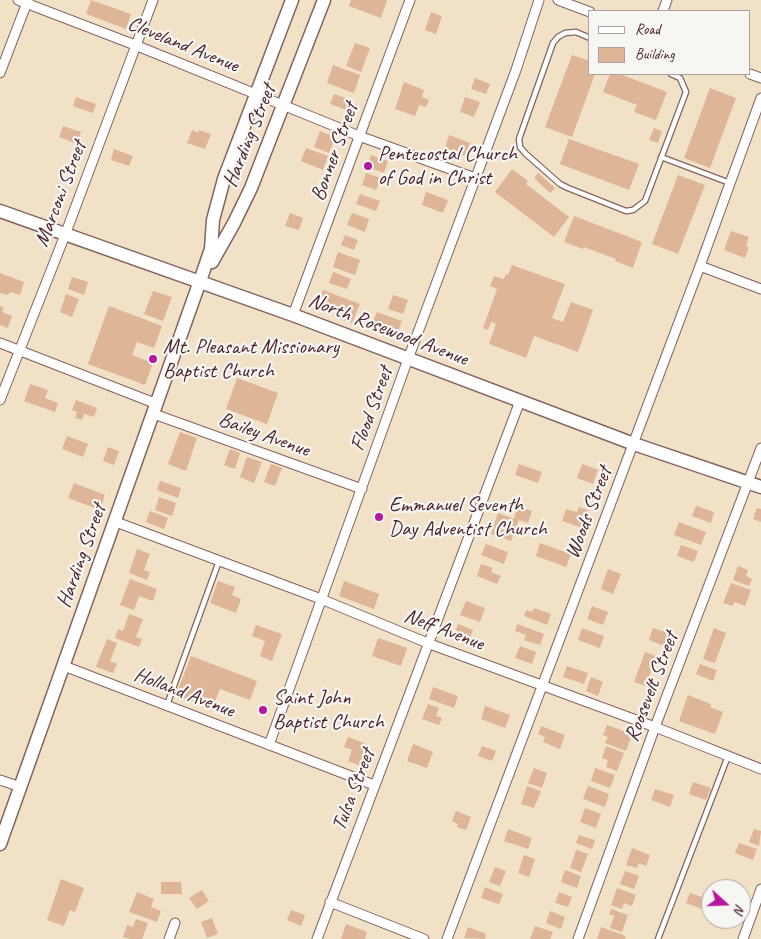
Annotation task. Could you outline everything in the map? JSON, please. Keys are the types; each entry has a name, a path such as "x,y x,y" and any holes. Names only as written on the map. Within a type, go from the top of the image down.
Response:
{"street":[{"name":"Marconi Street","path":"0,400 65,235 153,0"},
{"name":"Harding Street","path":"0,844 116,522 200,281 210,249 213,220 224,179 292,0"},
{"name":"Harding Street","path":"200,281 234,223 251,188 324,0"},
{"name":"Bonner Street","path":"293,315 410,0"},
{"name":"Flood Street","path":"269,744 320,599 516,70 539,0"},
{"path":"558,0 588,11"},
{"name":"Cleveland Avenue","path":"25,1 359,136 475,178"},
{"path":"0,73 25,1"},
{"name":"Woods Street","path":"447,939 634,444 761,98"},
{"name":"North Rosewood Avenue","path":"0,211 293,315 634,444 761,487"},
{"path":"700,266 761,289"},
{"name":"Bailey Avenue","path":"0,344 19,350 156,409 362,489"},
{"name":"Tulsa Street","path":"317,939 374,785 430,644 520,401"},
{"name":"Roosevelt Street","path":"578,939 655,727 761,448"},
{"name":"Neff Avenue","path":"116,522 320,599 430,644 655,727 761,769"},
{"name":"Holland Avenue","path":"64,666 374,785"},
{"path":"0,780 21,787"},
{"path":"743,939 761,889"},
{"path":"330,902 424,939"},
{"path":"170,939 175,923"}],"lane":[{"path":"588,37 576,32 565,33 553,43 519,140 520,147 560,184 626,211 634,210 644,201 686,92 680,78 673,75"},
{"path":"661,157 730,183"},
{"path":"167,706 219,561"},
{"path":"658,939 728,756"}],"building":[{"path":"91,0 131,14 126,29 86,14"},
{"path":"351,0 387,0 381,18 349,6"},
{"path":"431,12 442,16 436,34 425,30"},
{"path":"355,43 370,48 361,72 346,66"},
{"path":"572,55 588,60 588,75 595,75 572,137 545,127"},
{"path":"333,65 360,75 354,93 327,83"},
{"path":"610,75 623,75 667,92 656,120 634,112 637,105 603,92"},
{"path":"475,78 490,84 486,94 471,89"},
{"path":"404,82 424,90 422,97 429,100 426,107 419,105 415,116 395,109"},
{"path":"710,88 736,98 710,168 684,158"},
{"path":"334,94 351,100 347,110 330,104"},
{"path":"76,97 96,104 93,113 73,106"},
{"path":"465,97 480,102 474,117 460,112"},
{"path":"63,126 81,132 77,144 59,137"},
{"path":"654,128 662,131 658,143 649,140"},
{"path":"192,130 211,134 205,149 187,143"},
{"path":"320,131 335,137 329,153 314,147"},
{"path":"449,135 470,143 465,156 445,148"},
{"path":"569,139 639,164 629,190 560,164"},
{"path":"306,148 328,156 323,170 301,161"},
{"path":"114,149 133,156 129,166 111,160"},
{"path":"371,155 388,161 384,173 367,167"},
{"path":"512,169 528,181 526,184 569,217 554,237 495,192"},
{"path":"366,173 381,178 376,190 362,185"},
{"path":"538,173 555,188 550,193 534,178"},
{"path":"678,175 705,185 678,254 652,244"},
{"path":"426,192 448,200 443,213 422,205"},
{"path":"360,194 380,201 376,211 356,204"},
{"path":"290,213 303,218 299,230 285,226"},
{"path":"352,213 369,219 365,232 347,225"},
{"path":"574,216 642,242 633,268 615,261 616,259 564,242"},
{"path":"731,231 749,237 746,246 749,247 745,258 724,250"},
{"path":"345,235 358,240 354,250 341,245"},
{"path":"338,252 360,260 355,275 333,267"},
{"path":"512,265 565,284 552,318 563,322 571,302 593,310 578,352 534,336 526,358 489,344 496,324 491,322 488,330 483,328 497,289 490,286 494,276 504,279"},
{"path":"333,272 351,279 347,289 329,283"},
{"path":"0,273 24,282 20,295 10,292 8,295 0,293"},
{"path":"72,277 88,282 84,295 68,289"},
{"path":"323,290 360,304 352,323 339,319 341,313 318,304"},
{"path":"153,291 172,297 163,321 144,314"},
{"path":"66,294 79,299 72,317 60,312"},
{"path":"393,295 408,300 403,314 388,309"},
{"path":"0,306 4,308 2,312 12,316 8,328 0,325"},
{"path":"109,306 162,326 154,348 137,342 132,355 153,363 145,385 88,364"},
{"path":"377,312 402,321 396,336 371,327"},
{"path":"237,378 278,393 267,424 226,409"},
{"path":"30,384 48,390 45,398 58,403 55,412 24,401"},
{"path":"76,400 97,408 94,417 84,414 82,420 75,418 77,412 72,410"},
{"path":"180,432 197,438 186,471 168,464"},
{"path":"67,436 88,444 83,457 62,449"},
{"path":"108,447 119,451 114,465 103,461"},
{"path":"230,449 240,453 235,469 224,465"},
{"path":"247,457 262,462 254,483 240,477"},
{"path":"271,464 282,468 275,486 264,482"},
{"path":"519,464 542,472 538,483 515,475"},
{"path":"582,464 598,470 593,484 577,478"},
{"path":"160,481 181,488 178,498 157,490"},
{"path":"74,483 105,495 100,510 68,498"},
{"path":"159,497 176,503 172,516 155,510"},
{"path":"518,506 532,511 528,523 519,520 511,541 491,534 498,513 514,519"},
{"path":"696,506 714,512 711,523 692,516"},
{"path":"579,507 588,510 582,528 562,521 566,509 577,512"},
{"path":"757,508 761,509 761,522 753,519"},
{"path":"150,511 168,518 164,529 146,522"},
{"path":"679,522 706,532 701,545 674,535"},
{"path":"540,543 571,554 566,567 536,556"},
{"path":"486,544 508,552 504,564 481,555"},
{"path":"681,545 698,551 694,562 677,556"},
{"path":"137,549 150,554 144,570 150,572 147,580 129,573"},
{"path":"481,564 493,568 491,572 501,576 497,584 477,576"},
{"path":"738,566 748,570 746,576 752,579 749,586 733,580"},
{"path":"608,569 621,574 613,594 601,589"},
{"path":"130,579 157,589 153,601 139,596 134,610 120,605"},
{"path":"218,581 235,587 232,595 241,599 236,613 210,603"},
{"path":"344,581 379,594 374,609 339,596"},
{"path":"731,583 751,590 745,606 734,602 733,606 723,603"},
{"path":"466,601 485,608 480,622 460,615"},
{"path":"592,606 608,612 603,625 587,619"},
{"path":"534,608 551,614 547,625 524,616 526,610 532,612"},
{"path":"129,614 143,619 136,637 142,639 139,647 115,638 118,629 123,631"},
{"path":"458,624 473,630 469,641 454,635"},
{"path":"517,624 544,634 540,645 524,640 526,635 515,631"},
{"path":"256,625 282,634 272,661 260,656 265,641 252,636"},
{"path":"582,628 604,636 600,648 578,640"},
{"path":"653,628 671,634 666,647 649,640"},
{"path":"714,628 726,633 715,663 703,659"},
{"path":"378,638 407,648 401,666 372,656"},
{"path":"107,639 117,643 110,661 117,664 113,673 96,667"},
{"path":"520,646 536,652 532,664 515,658"},
{"path":"645,652 656,656 646,686 634,682"},
{"path":"191,656 257,681 250,700 220,689 212,709 176,695"},
{"path":"700,664 717,670 713,681 696,674"},
{"path":"567,666 588,673 584,684 563,677"},
{"path":"591,677 603,682 598,696 586,691"},
{"path":"433,687 458,696 454,708 429,699"},
{"path":"688,695 711,704 710,707 723,712 715,734 679,721"},
{"path":"428,704 439,708 436,716 442,718 439,725 422,719"},
{"path":"485,706 510,715 505,728 481,719"},
{"path":"607,725 632,734 626,751 605,743 608,737 603,735"},
{"path":"541,726 565,735 560,749 543,742 545,737 538,734"},
{"path":"348,737 369,745 361,766 348,761 352,750 344,747"},
{"path":"413,744 433,752 427,768 407,761"},
{"path":"482,746 496,751 492,761 478,756"},
{"path":"606,746 624,753 617,771 606,767 608,760 602,758"},
{"path":"534,768 547,773 542,788 528,783"},
{"path":"595,768 615,775 610,788 591,781"},
{"path":"693,782 711,788 706,800 689,794"},
{"path":"527,786 541,791 534,808 521,804"},
{"path":"588,786 609,794 605,807 583,799"},
{"path":"655,789 674,795 670,807 651,800"},
{"path":"585,808 601,814 596,828 580,822"},
{"path":"456,811 471,817 466,830 457,827 458,824 452,821"},
{"path":"508,829 532,838 528,849 504,841"},
{"path":"754,829 761,831 759,846 749,842"},
{"path":"579,835 595,840 592,849 576,843"},
{"path":"739,843 757,849 753,860 735,853"},
{"path":"632,848 650,855 646,866 639,863 637,868 626,865"},
{"path":"576,850 588,854 581,872 570,868"},
{"path":"524,855 535,859 529,877 518,873"},
{"path":"495,867 506,871 500,886 489,882"},
{"path":"565,870 581,876 577,888 561,882"},
{"path":"625,871 639,876 634,889 620,884"},
{"path":"61,879 84,888 75,912 70,910 64,926 47,920"},
{"path":"161,882 181,882 182,894 161,894"},
{"path":"485,887 503,894 499,904 481,898"},
{"path":"617,888 636,895 632,906 624,903 622,909 611,905"},
{"path":"202,890 209,901 197,909 189,898"},
{"path":"137,892 154,899 151,907 161,911 157,922 129,912"},
{"path":"559,892 572,897 568,907 555,903"},
{"path":"690,893 701,897 701,909 686,903"},
{"path":"611,909 628,915 622,932 610,928 614,916 609,914"},
{"path":"291,910 305,915 301,926 287,920"},
{"path":"550,911 565,917 561,929 546,923"},
{"path":"212,918 218,934 207,938 201,922"},
{"path":"136,919 148,923 142,939 123,937 127,925 133,927"},
{"path":"346,924 367,932 365,939 341,939"},
{"path":"535,926 553,932 550,939 530,939"},
{"path":"468,927 486,934 485,939 464,938"},
{"path":"601,927 626,936 625,939 597,939"}],"place":[{"name":"Pentecostal Church of God in Christ","path":"368,166"},
{"name":"Mt. Pleasant Missionary Baptist Church","path":"153,359"},
{"name":"Emmanuel Seventh Day Adventist Church","path":"379,517"},
{"name":"Saint John Baptist Church","path":"263,710"}]}
